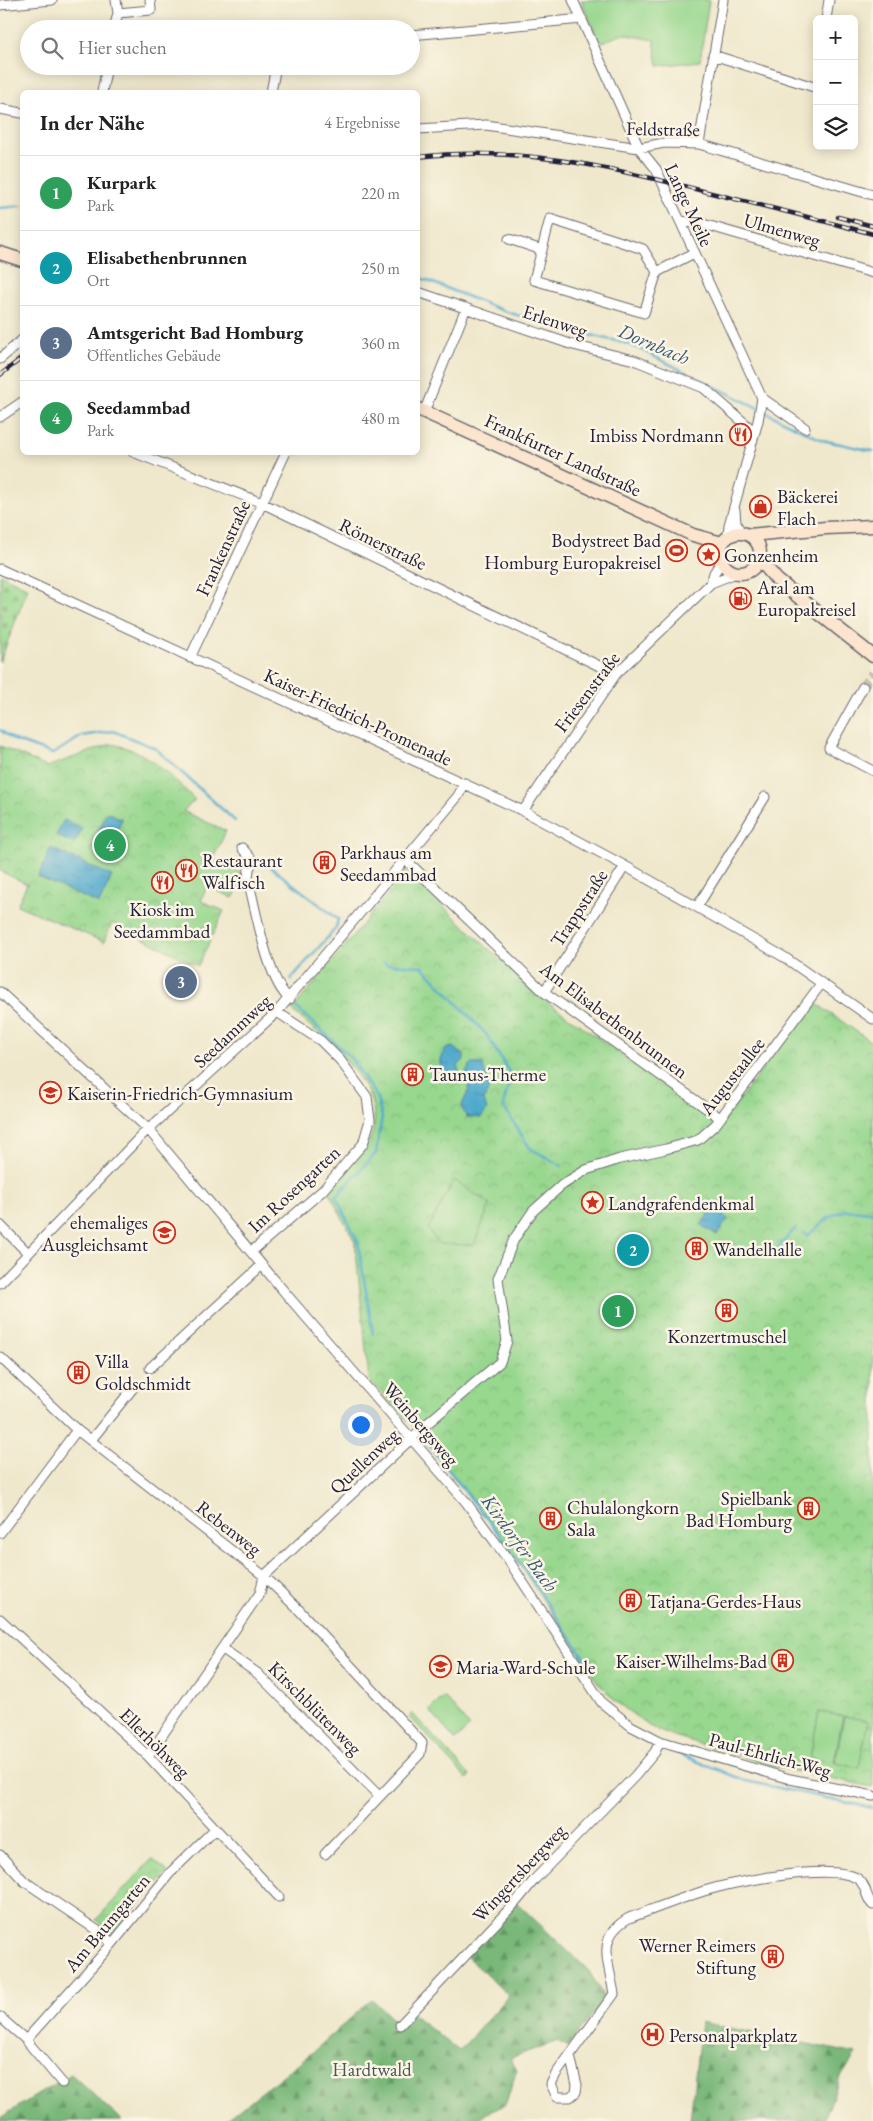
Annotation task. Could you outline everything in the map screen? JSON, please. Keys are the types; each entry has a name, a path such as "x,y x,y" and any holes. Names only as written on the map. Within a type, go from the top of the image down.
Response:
{"street":[{"path":"0,5 52,0"},
{"path":"116,0 118,13 116,20"},
{"path":"118,13 151,10 150,0"},
{"name":"Lange Meile","path":"574,0 639,148 656,169 762,400 805,428"},
{"path":"699,144 723,0"},
{"path":"827,15 829,0"},
{"path":"420,33 582,19"},
{"path":"713,56 813,87"},
{"path":"102,90 105,75"},
{"path":"271,90 274,75"},
{"path":"0,110 20,113"},
{"name":"Feldstraße","path":"420,129 486,125 639,148 664,142 699,144 873,195"},
{"path":"657,272 643,249 550,219 534,280 644,313 657,272 694,253"},
{"name":"Ulmenweg","path":"681,221 703,224 873,273"},
{"path":"509,239 542,250"},
{"path":"0,253 20,259"},
{"name":"Erlenweg","path":"420,293 573,345 634,360 704,388 750,428 755,430"},
{"path":"421,410 466,308"},
{"path":"0,359 20,342"},
{"path":"762,400 725,540 720,550 721,560 725,567 777,580"},
{"path":"0,417 20,407"},
{"name":"Frankfurter Landstraße","path":"421,410 693,535 725,540"},
{"name":"Römerstraße","path":"141,455 262,503 616,674"},
{"name":"Frankenstraße","path":"190,658 285,455"},
{"path":"735,503 736,522 745,534 758,545 759,559 777,580 873,656"},
{"path":"725,540 745,534 873,526"},
{"path":"758,545 782,532"},
{"name":"Frankfurter Landstraße","path":"693,535 721,560"},
{"path":"741,572 752,569 759,559"},
{"name":"Friesenstraße","path":"711,582 721,560"},
{"name":"Kaiser-Friedrich-Promenade","path":"0,569 523,811 625,866 784,957 873,1020"},
{"name":"Friesenstraße","path":"523,811 616,674 711,582 741,572"},
{"path":"863,687 829,748 873,771"},
{"name":"Seedammweg","path":"0,1283 148,1130 290,999 458,796 465,783"},
{"path":"697,907 765,797"},
{"path":"242,848 253,861 249,869 248,879 268,956 283,994 290,999"},
{"name":"Am Elisabethenbrunnen","path":"405,859 544,992 720,1118"},
{"name":"Trappstraße","path":"544,992 625,866"},
{"name":"Augustaallee","path":"586,1170 620,1159 698,1140 716,1124 821,984"},
{"name":"Weinbergsweg","path":"0,992 148,1130 466,1502 509,1561 602,1702 631,1726 660,1741"},
{"name":"Im Rosengarten","path":"251,1252 322,1190 341,1169 363,1144 370,1120 367,1097 340,1060 321,1041 277,1012"},
{"name":"Quellenweg","path":"148,1756 260,1593 264,1576 412,1438 500,1362 507,1341 498,1290 498,1279 514,1239 533,1211 562,1185 586,1170"},
{"path":"0,1225 28,1253"},
{"path":"150,1368 262,1264"},
{"name":"Rebenweg","path":"0,1357 77,1430 264,1576 300,1611 422,1743 420,1754 380,1796"},
{"path":"91,1440 133,1388"},
{"path":"0,1533 77,1430"},
{"name":"Ellerhöhweg","path":"0,1620 148,1756 279,1897"},
{"name":"Kirschblütenweg","path":"223,1649 258,1673 380,1796"},
{"name":"Paul-Ehrlich-Weg","path":"660,1741 790,1778 873,1796"},
{"name":"Wingertsbergweg","path":"400,2025 516,1902 543,1870 635,1776 655,1752 660,1741"},
{"path":"325,1854 380,1796"},
{"name":"Am Baumgarten","path":"26,2040 112,1944 166,1879 215,1829"},
{"path":"0,1855 24,1881 104,1935 112,1944"},
{"path":"570,2056 614,1994 607,1943 611,1932 617,1925 629,1918 706,1890 774,1876 800,1874 828,1873 853,1877 860,1880 873,1905"},
{"path":"0,2017 26,2040 62,2083"}],"green space":[{"path":"581,0 709,0 700,61 658,66 654,40 623,34 600,43"},
{"path":"0,574 28,588 0,662"},
{"path":"111,744 136,752 157,764 195,800 183,811 226,831 213,859 241,873 236,884 239,886 233,898 207,886 201,901 224,911 198,966 112,923 104,942 17,905 27,884 0,871 0,746 47,767"},
{"path":"406,872 542,998 720,1125 814,1002 873,1043 873,1787 776,1767 664,1733 649,1726 615,1701 596,1680 504,1541 423,1436 369,1380 355,1242 328,1190 366,1146 374,1127 373,1107 366,1088 354,1070 339,1053 292,1010"},
{"path":"454,1180 490,1204 474,1245 439,1244 428,1229"},
{"path":"444,1697 470,1727 455,1740 429,1710"},
{"path":"819,1712 843,1716 834,1763 810,1758"},
{"path":"412,1713 470,1776 467,1779 409,1716"},
{"path":"844,1716 868,1721 859,1768 835,1763"},
{"path":"152,1859 168,1872 112,1934 96,1920"},
{"name":"Hardtwald","path":"516,1902 589,1971 605,1999 567,2047 558,2041 510,2058 517,2070 505,2105 483,2115 477,2121 225,2121 314,2051 372,1999 399,2025 412,2014 459,2051 509,1996 465,1955"},
{"path":"701,2022 856,2054 839,2080 824,2121 690,2121"},
{"path":"71,2074 122,2121 0,2121 0,2118"}],"water":[{"path":"107,812 122,819 109,849 93,842"},
{"path":"64,820 82,828 74,844 56,835"},
{"path":"51,848 112,876 99,904 38,877"},
{"path":"453,1047 464,1055 464,1060 458,1066 459,1074 452,1079 446,1079 440,1073 441,1059 446,1049"},
{"path":"471,1064 483,1064 489,1083 484,1100 487,1110 481,1118 467,1117 461,1107 469,1090 466,1073"},
{"path":"713,1208 728,1219 717,1235 701,1225"}],"waterway":[{"name":"Dornbach","path":"0,208 20,206"},
{"name":"Dornbach","path":"420,278 504,311 556,327 629,344 758,408"},
{"name":"Dornbach","path":"763,411 822,440 873,451"},
{"name":"Kirdorfer Bach","path":"0,730 14,740 53,754 82,736 113,731 155,748 235,821"},
{"name":"Kirdorfer Bach","path":"263,861 338,919 336,928 291,979"},
{"name":"Kirdorfer Bach","path":"384,962 387,964 422,966 486,1034 511,1075 503,1106 530,1148 562,1166"},
{"name":"Kirdorfer Bach","path":"297,1008 351,1058 377,1098 382,1117 376,1153 336,1197 358,1242 373,1334"},
{"name":"Kirdorfer Bach","path":"804,1233 807,1236 837,1213 852,1210 873,1213"},
{"name":"Kirdorfer Bach","path":"773,1253 796,1228"},
{"name":"Kirdorfer Bach","path":"424,1439 506,1543 590,1666"},
{"name":"Kirdorfer Bach","path":"679,1754 746,1781 873,1808"}],"tunnel":[{"path":"863,687 873,673"}],"railway":[{"path":"420,157 490,154 562,160 668,182 873,234"},
{"path":"838,217 873,226"},
{"path":"0,375 20,360"}],"place":[{"name":"Imbiss Nordmann","path":"740,435"},
{"name":"Bäckerei Flach","path":"761,507"},
{"name":"Bodystreet Bad Homburg Europakreisel","path":"677,551"},
{"name":"Gonzenheim","path":"708,555"},
{"name":"Aral am Europakreisel","path":"741,598"},
{"name":"Seedammbad","path":"110,845"},
{"name":"Parkhaus am Seedammbad","path":"324,863"},
{"name":"Restaurant Walfisch","path":"186,871"},
{"name":"Kiosk im Seedammbad","path":"162,883"},
{"name":"Amtsgericht Bad Homburg","path":"181,982"},
{"name":"Taunus-Therme","path":"413,1074"},
{"name":"Kaiserin-Friedrich-Gymnasium","path":"51,1093"},
{"name":"Landgrafendenkmal","path":"592,1203"},
{"name":"ehemaliges Ausgleichsamt","path":"164,1233"},
{"name":"Wandelhalle","path":"697,1249"},
{"name":"Elisabethenbrunnen","path":"633,1250"},
{"name":"Konzertmuschel","path":"727,1310"},
{"name":"Kurpark","path":"618,1311"},
{"name":"Villa Goldschmidt","path":"79,1372"},
{"name":"Spielbank Bad Homburg","path":"808,1509"},
{"name":"Chulalongkorn Sala","path":"551,1518"},
{"name":"Tatjana-Gerdes-Haus","path":"631,1601"},
{"name":"Kaiser-Wilhelms-Bad","path":"783,1661"},
{"name":"Maria-Ward-Schule","path":"440,1667"},
{"name":"Werner Reimers Stiftung","path":"772,1956"},
{"name":"Personalparkplatz","path":"653,2035"}]}
